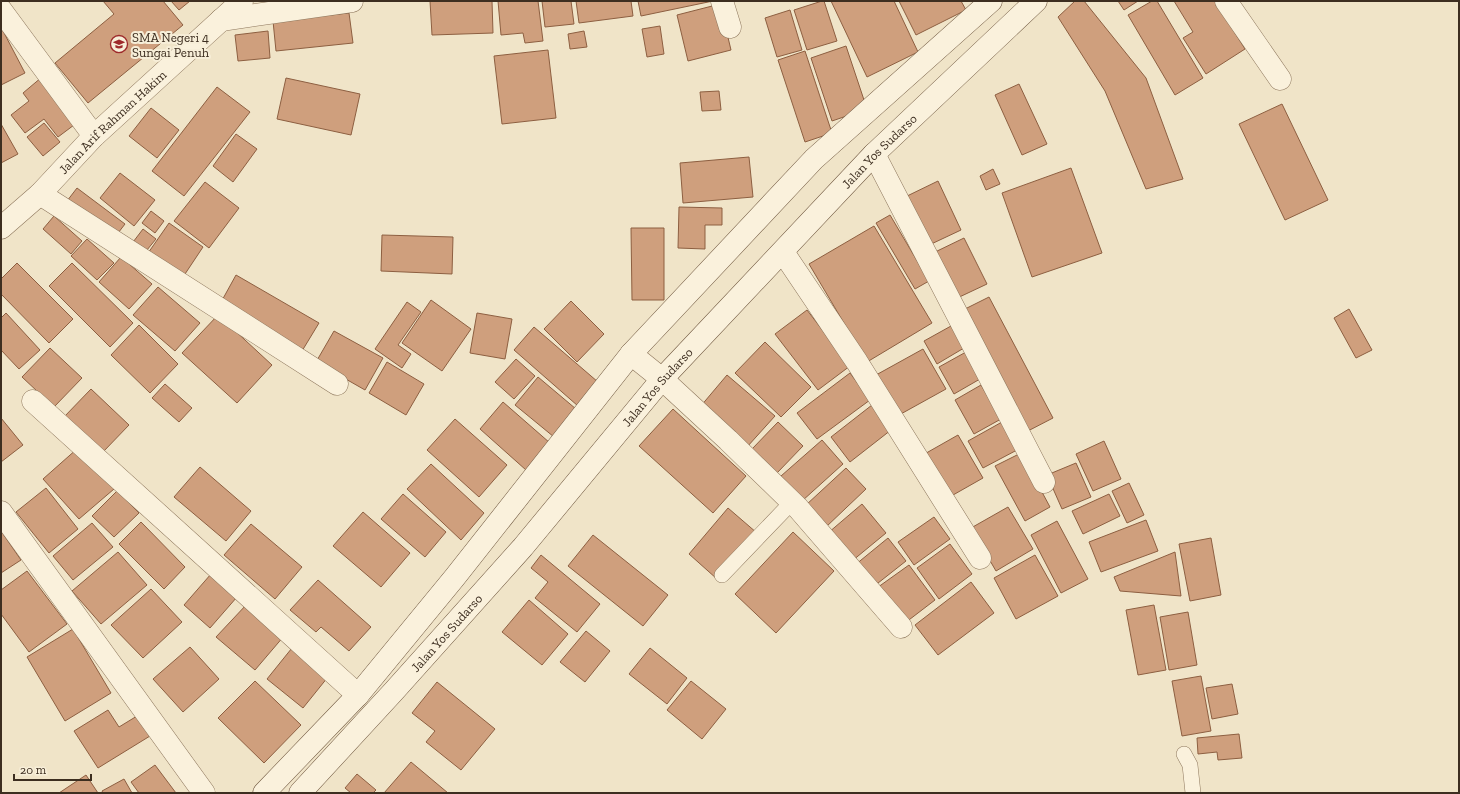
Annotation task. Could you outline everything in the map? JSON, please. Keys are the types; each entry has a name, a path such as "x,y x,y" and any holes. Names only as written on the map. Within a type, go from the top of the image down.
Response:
{"street":[{"name":"Jalan Arif Rahman Hakim","path":"1,228 40,194 94,136 242,1"},
{"path":"221,20 352,1"},
{"path":"722,1 730,27"},
{"name":"Jalan Yos Sudarso","path":"264,793 358,695 455,577 631,354 814,159 991,1"},
{"name":"Jalan Yos Sudarso","path":"300,793 400,686 523,547 662,379 874,154 1036,1"},
{"path":"1226,1 1280,79"},
{"path":"1,10 94,136"},
{"path":"961,28 984,50"},
{"path":"874,154 1044,482"},
{"path":"40,194 336,384"},
{"path":"783,252 857,362 980,558"},
{"path":"631,354 662,379 792,502 900,627"},
{"path":"33,401 358,695"},
{"path":"1,512 204,793"}],"lane":[{"path":"722,575 792,502"},
{"path":"1184,754 1190,765 1193,793"}],"building":[{"name":"SMA Negeri 4 Sungai Penuh","path":"103,1 163,1 183,25 88,103 55,63 114,14"},
{"path":"171,1 190,1 179,10"},
{"path":"430,1 492,1 493,33 432,35"},
{"path":"498,1 538,1 543,41 525,43 523,33 501,35"},
{"path":"542,1 571,1 574,24 545,27"},
{"path":"576,1 631,1 633,16 579,23"},
{"path":"638,1 713,1 641,16"},
{"path":"824,1 837,41 807,50 794,10"},
{"path":"831,1 894,1 918,52 867,77"},
{"path":"899,1 961,1 966,10 916,35"},
{"path":"1075,1 1084,1 1146,78 1183,179 1146,189 1105,91 1058,17"},
{"path":"1118,1 1138,1 1124,10"},
{"path":"1152,1 1157,1 1203,78 1175,95 1128,15"},
{"path":"1174,1 1215,1 1245,49 1206,74 1183,38 1193,32"},
{"path":"720,4 731,50 688,61 677,15"},
{"path":"790,10 802,50 777,57 765,18"},
{"path":"349,13 353,43 276,51 273,21"},
{"path":"660,26 664,54 647,57 642,29"},
{"path":"1,29 25,73 1,85"},
{"path":"268,31 270,58 238,61 235,35"},
{"path":"584,31 587,47 570,49 568,34"},
{"path":"846,46 867,109 832,121 811,58"},
{"path":"548,50 556,118 502,124 494,56"},
{"path":"805,51 832,133 805,142 778,60"},
{"path":"42,77 78,122 58,137 44,119 25,133 11,115 29,101 23,93"},
{"path":"286,78 360,94 351,135 277,119"},
{"path":"1019,84 1047,144 1022,155 995,95"},
{"path":"217,87 250,112 184,196 152,171"},
{"path":"719,91 721,110 702,111 700,92"},
{"path":"1282,104 1328,200 1285,220 1239,124"},
{"path":"151,108 179,130 157,158 129,136"},
{"path":"44,123 60,142 43,156 27,137"},
{"path":"1,124 18,154 1,163"},
{"path":"236,134 257,149 233,182 213,166"},
{"path":"749,157 753,197 683,203 680,163"},
{"path":"1071,168 1102,253 1032,277 1002,193"},
{"path":"993,169 1000,184 986,190 980,176"},
{"path":"120,173 155,200 134,226 100,198"},
{"path":"938,181 961,230 927,246 903,198"},
{"path":"205,182 239,208 209,248 174,221"},
{"path":"77,188 125,224 115,237 67,201"},
{"path":"679,207 722,208 722,225 705,225 705,249 678,248"},
{"path":"151,211 164,221 155,233 142,223"},
{"path":"890,215 929,281 915,289 876,223"},
{"path":"54,216 82,241 71,254 43,229"},
{"path":"169,223 203,247 181,280 146,256"},
{"path":"874,226 932,323 867,362 809,264"},
{"path":"631,228 664,228 664,300 632,300"},
{"path":"143,229 156,239 142,256 130,246"},
{"path":"382,235 453,237 452,274 381,271"},
{"path":"964,238 987,284 953,300 931,254"},
{"path":"87,239 114,263 97,280 71,256"},
{"path":"121,257 152,284 129,309 99,282"},
{"path":"17,263 73,319 49,343 1,294 1,279"},
{"path":"72,263 133,323 110,347 49,286"},
{"path":"236,275 319,323 302,351 220,304"},
{"path":"158,287 200,323 175,351 133,315"},
{"path":"989,297 1053,418 1024,433 961,311"},
{"path":"431,300 471,329 442,371 402,343"},
{"path":"571,301 604,334 577,362 544,329"},
{"path":"407,302 421,312 398,345 411,354 402,368 375,349"},
{"path":"1349,309 1372,350 1356,358 1334,318"},
{"path":"807,310 850,366 818,390 775,334"},
{"path":"6,313 40,350 19,369 1,350 1,318"},
{"path":"477,313 512,319 505,359 470,353"},
{"path":"218,315 272,365 237,403 182,353"},
{"path":"139,325 178,364 150,393 111,355"},
{"path":"951,326 964,348 937,364 924,341"},
{"path":"534,327 598,382 578,406 514,350"},
{"path":"334,331 383,358 365,390 316,362"},
{"path":"765,342 811,387 781,417 735,373"},
{"path":"50,348 82,378 54,407 22,377"},
{"path":"923,349 946,389 899,415 876,375"},
{"path":"966,352 980,379 954,394 939,367"},
{"path":"516,359 535,376 514,399 495,382"},
{"path":"387,362 424,384 406,415 369,393"},
{"path":"850,373 870,400 817,439 797,413"},
{"path":"727,375 775,416 747,447 700,407"},
{"path":"538,377 576,409 554,437 515,405"},
{"path":"165,384 192,408 179,422 152,398"},
{"path":"981,385 1001,419 974,434 955,400"},
{"path":"91,389 129,425 103,452 64,417"},
{"path":"503,402 550,443 526,470 480,429"},
{"path":"872,405 891,430 850,462 831,437"},
{"path":"673,409 746,476 713,513 639,446"},
{"path":"1,418 23,445 1,462"},
{"path":"455,419 507,465 479,497 427,450"},
{"path":"778,422 803,446 777,473 752,449"},
{"path":"1002,422 1017,450 983,468 968,441"},
{"path":"958,435 983,478 946,499 921,456"},
{"path":"822,440 843,464 802,501 781,476"},
{"path":"1104,441 1121,479 1093,491 1076,454"},
{"path":"78,448 114,489 79,519 43,479"},
{"path":"1021,453 1050,507 1025,521 995,466"},
{"path":"1076,463 1091,497 1062,509 1047,475"},
{"path":"431,464 484,513 461,540 407,489"},
{"path":"200,467 251,511 226,541 174,497"},
{"path":"846,468 866,489 826,527 806,505"},
{"path":"1129,483 1144,515 1127,523 1112,491"},
{"path":"46,488 78,529 49,553 16,512"},
{"path":"117,491 139,513 114,537 92,516"},
{"path":"403,494 446,532 425,557 381,519"},
{"path":"1109,494 1120,516 1083,534 1072,511"},
{"path":"862,504 886,533 852,561 828,533"},
{"path":"1008,507 1033,549 996,571 971,528"},
{"path":"728,508 757,533 717,579 689,554"},
{"path":"363,512 410,553 381,587 333,546"},
{"path":"934,517 950,539 914,565 898,542"},
{"path":"1146,520 1158,551 1101,572 1089,542"},
{"path":"1057,521 1088,579 1061,593 1031,535"},
{"path":"141,522 185,567 164,589 119,544"},
{"path":"92,523 113,547 73,580 53,556"},
{"path":"251,524 302,567 275,599 224,555"},
{"path":"1,531 21,560 1,573"},
{"path":"793,532 834,571 776,633 735,594"},
{"path":"593,535 668,595 643,626 568,566"},
{"path":"888,538 906,561 873,587 855,565"},
{"path":"1211,538 1221,595 1190,601 1179,544"},
{"path":"950,544 972,574 939,599 917,568"},
{"path":"118,552 147,585 101,624 72,591"},
{"path":"1175,552 1181,596 1120,591 1114,577"},
{"path":"541,555 600,604 577,632 535,598 548,582 531,568"},
{"path":"1035,555 1058,596 1016,619 994,578"},
{"path":"909,565 935,600 901,626 874,590"},
{"path":"27,571 67,624 29,652 1,614 1,590"},
{"path":"211,574 237,597 210,628 184,605"},
{"path":"318,580 371,627 349,651 321,627 316,632 290,610"},
{"path":"971,582 994,613 938,655 915,625"},
{"path":"151,589 182,622 143,658 111,625"},
{"path":"529,600 568,634 542,665 502,632"},
{"path":"247,604 284,636 255,670 216,637"},
{"path":"1154,605 1166,670 1138,675 1126,610"},
{"path":"1188,612 1197,665 1169,670 1160,617"},
{"path":"73,629 111,693 65,721 27,657"},
{"path":"586,631 610,651 585,682 560,662"},
{"path":"296,643 332,672 303,708 267,679"},
{"path":"190,647 219,679 183,712 153,679"},
{"path":"650,648 687,678 667,704 629,674"},
{"path":"1201,676 1211,731 1182,736 1172,681"},
{"path":"255,681 301,725 264,763 218,718"},
{"path":"691,681 726,709 702,739 667,710"},
{"path":"437,682 495,729 461,770 426,742 435,731 412,713"},
{"path":"1232,684 1238,714 1212,719 1206,688"},
{"path":"108,710 119,727 137,716 150,736 98,768 74,731"},
{"path":"1239,734 1242,758 1218,760 1217,752 1198,754 1197,738"},
{"path":"411,762 448,793 384,793"},
{"path":"155,765 176,793 139,793 131,782"},
{"path":"357,774 376,790 373,793 351,793 345,788"},
{"path":"86,775 98,793 59,793"},
{"path":"124,779 132,793 103,793 102,791"}],"place":[{"name":"SMA Negeri 4 Sungai Penuh","path":"119,44"}]}
